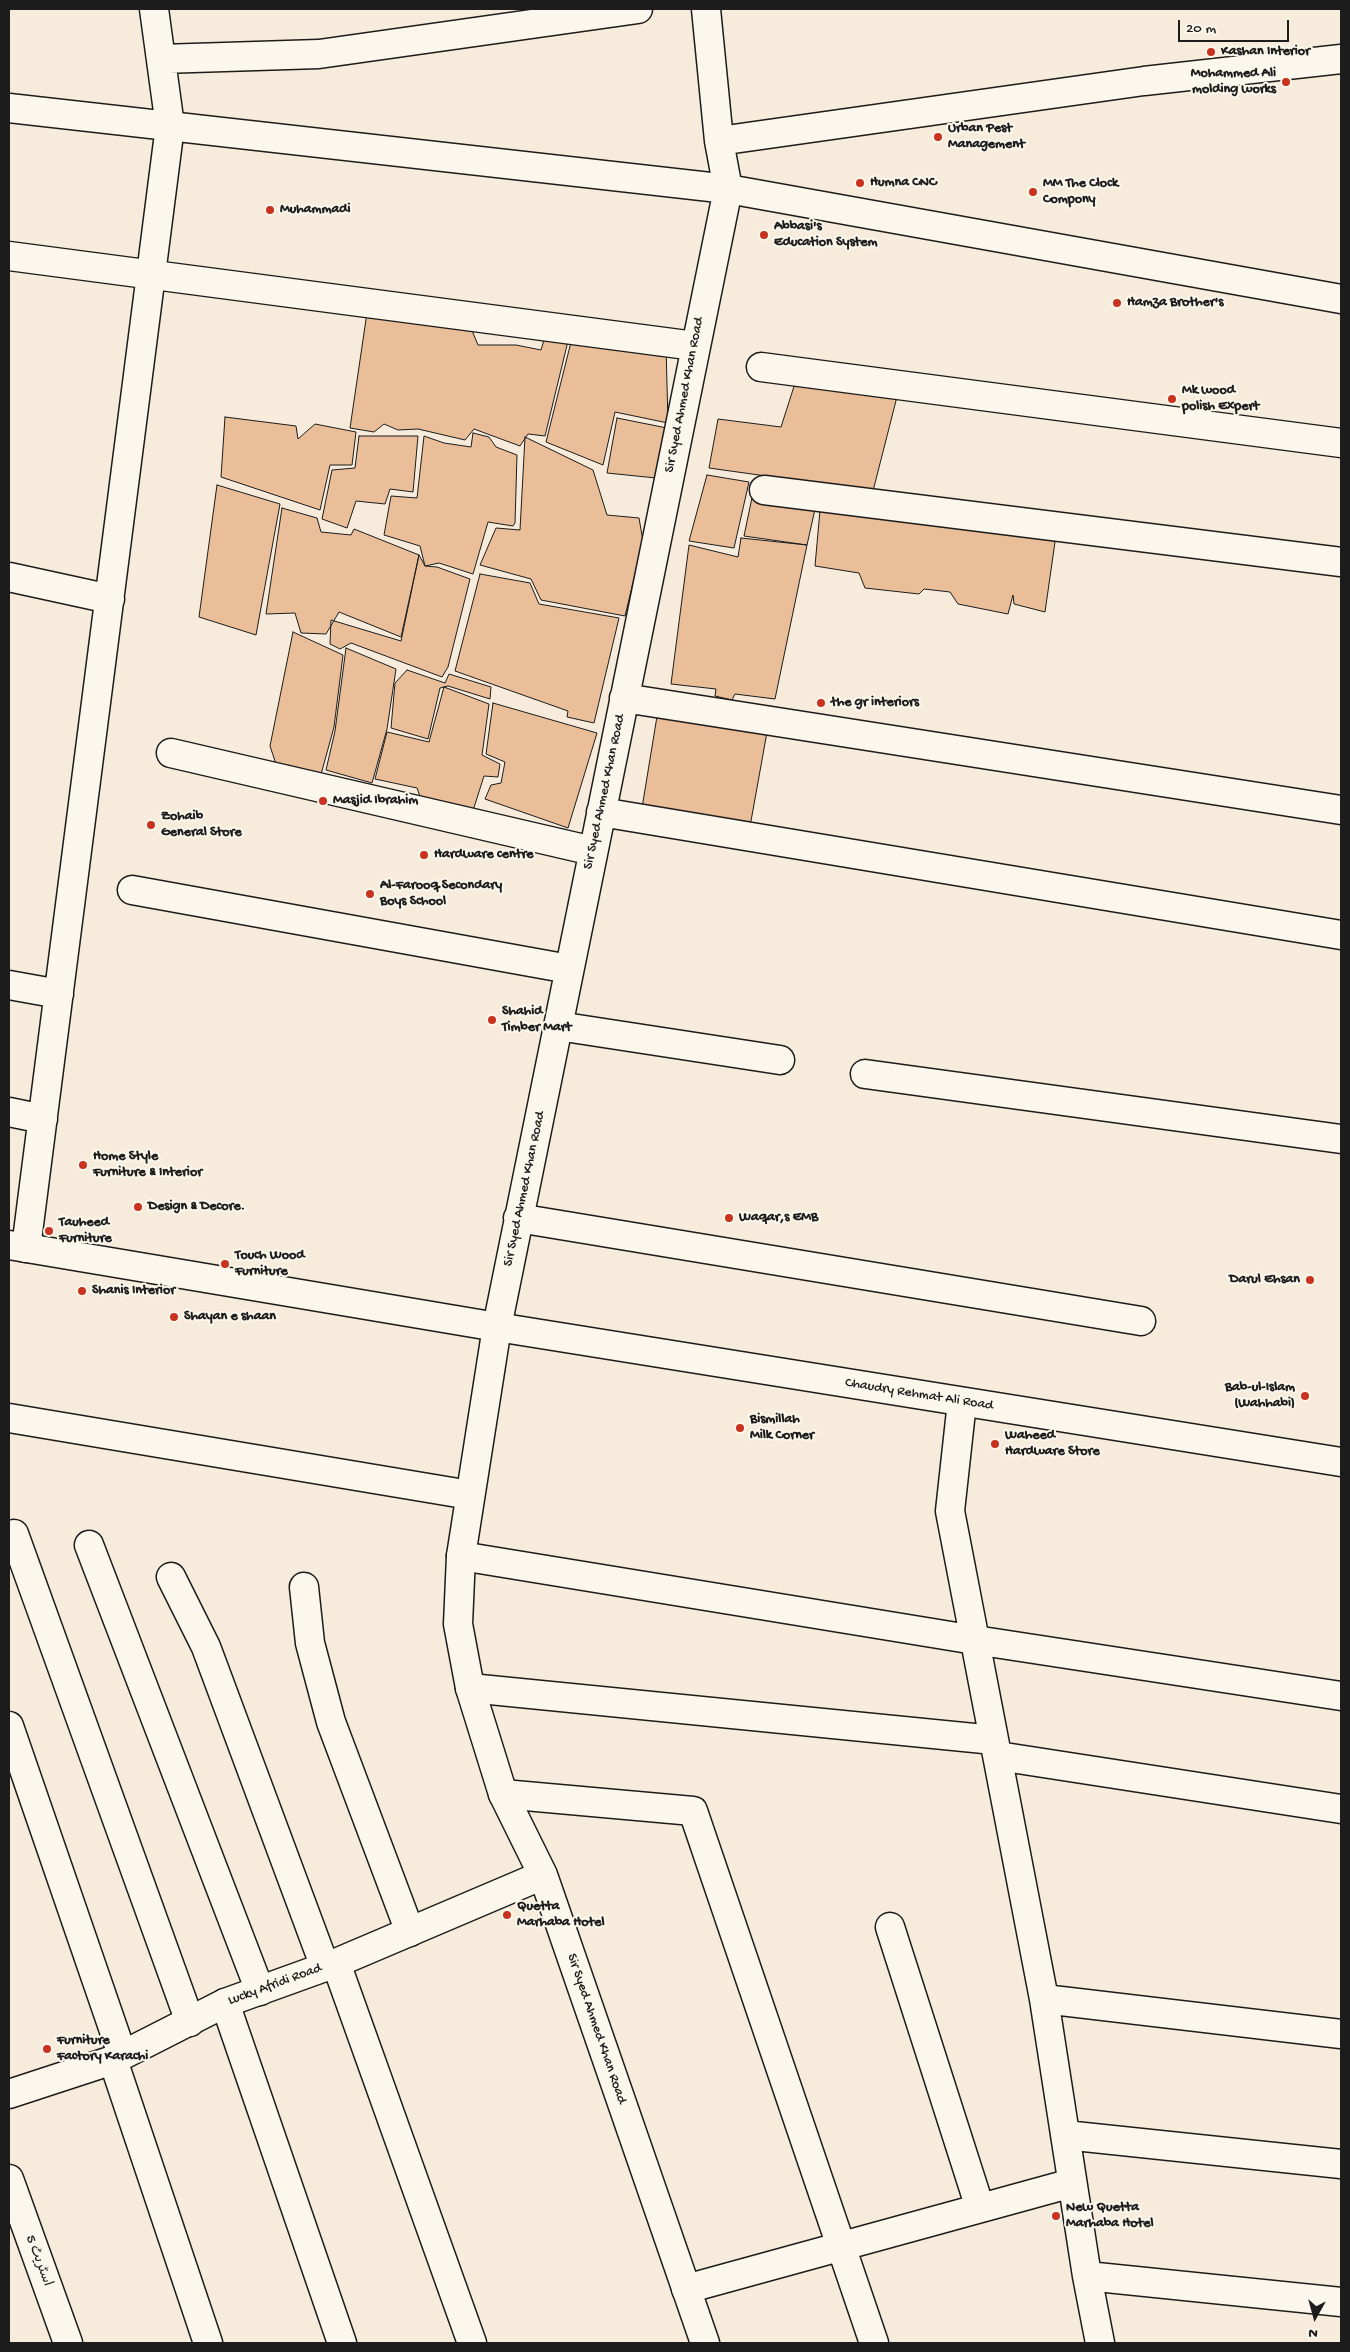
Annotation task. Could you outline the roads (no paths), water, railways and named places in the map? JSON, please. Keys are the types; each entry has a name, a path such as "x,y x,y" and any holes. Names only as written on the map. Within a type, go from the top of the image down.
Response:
{"street":[{"path":"17,1246 43,1119 170,126 154,9"},
{"path":"160,59 319,54 638,9"},
{"name":"Sir Syed Ahmed Khan Road","path":"705,2343 542,1876 503,1794 470,1688 458,1624 461,1556 496,1327 728,189 719,141 706,9"},
{"path":"719,141 1144,81 1341,59"},
{"path":"9,108 728,189 1341,300"},
{"path":"9,256 695,346"},
{"path":"761,367 1341,443"},
{"path":"764,490 1341,562"},
{"path":"9,577 110,598"},
{"path":"624,698 1341,810"},
{"path":"171,753 593,851"},
{"path":"601,812 1341,935"},
{"path":"132,890 569,969"},
{"path":"9,985 59,994"},
{"path":"558,1026 780,1060"},
{"path":"865,1074 1341,1139"},
{"path":"9,1112 43,1119"},
{"path":"518,1218 1141,1321"},
{"name":"Chaudry Rehmat Ali Road","path":"17,1246 496,1327 1341,1462"},
{"path":"962,1402 950,1511 1044,1999 1087,2276 1100,2343"},
{"path":"9,1418 470,1495"},
{"path":"14,1534 190,2022"},
{"path":"89,1545 260,1991"},
{"path":"461,1556 975,1640 1341,1696"},
{"path":"171,1577 206,1647 330,1965 472,2343"},
{"path":"304,1587 310,1643 331,1722 410,1932"},
{"path":"470,1688 996,1748 1341,1809"},
{"path":"9,1726 208,2343"},
{"path":"503,1794 693,1811 874,2343"},
{"name":"Lucky Afridi Road","path":"9,2094 117,2057 225,2003 330,1965 542,1876"},
{"path":"890,1927 980,2208"},
{"path":"1044,1999 1341,2034"},
{"path":"225,2003 342,2343"},
{"path":"1065,2135 1341,2164"},
{"name":"اسٹریٹ 5","path":"9,2179 68,2343"},
{"path":"686,2288 1072,2183"},
{"path":"1087,2276 1341,2302"}],"place":[{"name":"Kashan Interior","path":"1211,52"},
{"name":"Mohammed Ali molding works","path":"1286,82"},
{"name":"Urban Pest Management","path":"938,137"},
{"name":"Humna CNC","path":"860,183"},
{"name":"MM The Clock Compony","path":"1033,192"},
{"name":"Muhammadi","path":"270,210"},
{"name":"Abbasi's Education System","path":"764,235"},
{"name":"Hamza Brother's","path":"1117,303"},
{"name":"Mk wood polish Expert","path":"1172,399"},
{"name":"the gr interiors","path":"821,703"},
{"name":"Masjid Ibrahim","path":"323,801"},
{"name":"Zohaib General Store","path":"151,825"},
{"name":"Hardware centre","path":"424,855"},
{"name":"Al-Farooq Secondary Boys School","path":"370,894"},
{"name":"Shahid Timber Mart","path":"492,1020"},
{"name":"Home Style Furniture & Interior","path":"83,1165"},
{"name":"Design & Decore.","path":"138,1207"},
{"name":"Waqar,s EMB","path":"729,1218"},
{"name":"Tauheed Furniture","path":"49,1231"},
{"name":"Touch Wood Furniture","path":"225,1264"},
{"name":"Darul Ehsan","path":"1310,1280"},
{"name":"Shanis Interior","path":"82,1291"},
{"name":"Shayan e shaan","path":"174,1317"},
{"name":"Bab-ul-Islam (Wahhabi)","path":"1305,1396"},
{"name":"Bismillah Milk Corner","path":"740,1428"},
{"name":"Waheed Hardware Store","path":"995,1444"},
{"name":"Quetta Marhaba Hotel","path":"507,1915"},
{"name":"Furniture Factory Karachi","path":"47,2049"},
{"name":"New Quetta Marhaba Hotel","path":"1056,2216"}]}
